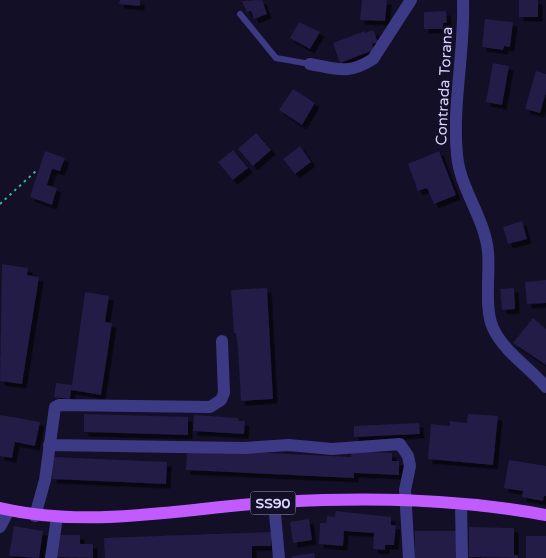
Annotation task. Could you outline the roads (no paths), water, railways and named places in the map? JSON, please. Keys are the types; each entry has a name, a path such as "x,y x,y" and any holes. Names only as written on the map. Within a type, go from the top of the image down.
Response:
{"main road":[{"name":"SS90","path":"4,509 36,516 93,519 274,503 406,501 461,504 546,515"}],"street":[{"path":"310,64 345,71 356,69 373,59 412,0"},
{"path":"456,0 464,29"},
{"name":"Contrada Torana","path":"462,0 464,29 456,125 457,157 461,174 481,224 488,251 493,327 518,361 546,387"},
{"path":"36,516 45,480 55,407 59,405 210,407 220,400 225,387 222,341"},
{"path":"49,445 244,448 289,444 332,449 400,444 408,456 410,466 405,490 409,558"},
{"path":"274,503 279,558"},
{"path":"461,504 462,558"},
{"path":"0,527 4,509"},
{"path":"51,558 58,517"}],"lane":[{"path":"240,14 276,58 310,64"}]}
